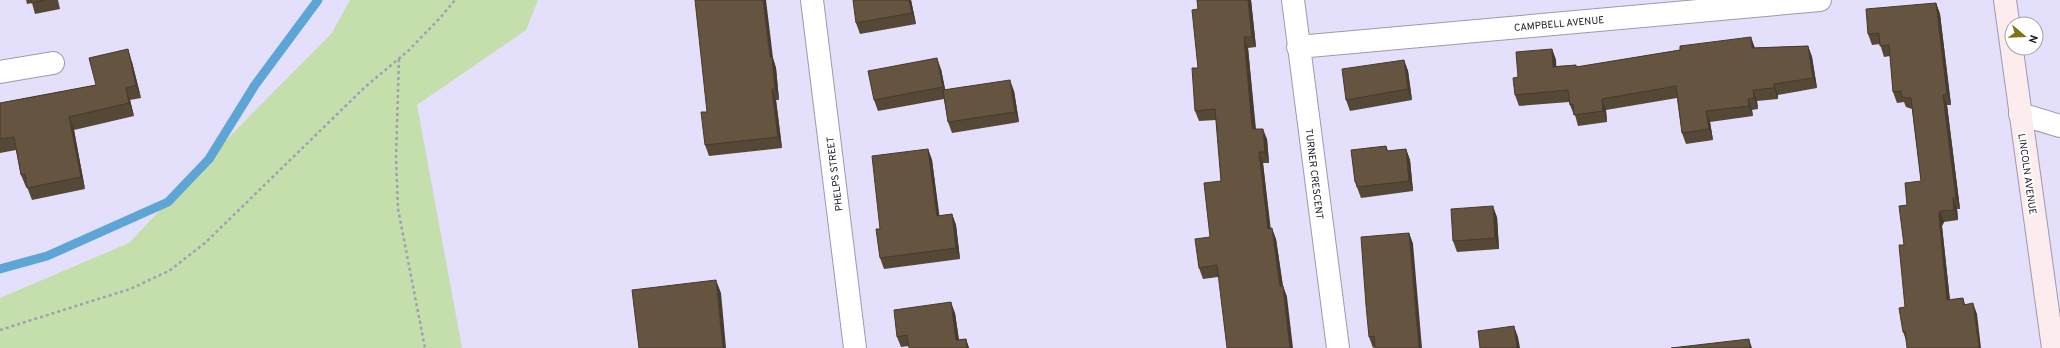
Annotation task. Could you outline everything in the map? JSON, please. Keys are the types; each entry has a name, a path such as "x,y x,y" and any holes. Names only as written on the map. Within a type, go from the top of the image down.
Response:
{"street":[{"name":"PHELPS STREET","path":"812,0 855,348"},
{"name":"TURNER CRESCENT","path":"1293,0 1338,348"},
{"name":"CAMPBELL AVENUE","path":"1298,47 1820,0"},
{"name":"LINCOLN AVENUE","path":"2005,0 2053,348"},
{"path":"0,72 53,63"},
{"path":"2020,114 2060,126"}],"path":[{"path":"0,330 125,290 169,271 205,243 359,92 399,58 440,18 455,0"},
{"path":"399,58 396,158 398,209 425,348"}],"green space":[{"path":"350,0 538,0 526,30 417,105 462,348 0,348 0,298 129,243 235,131 332,33"}],"building":[{"path":"31,0 46,0 31,3"},
{"path":"695,0 763,0 770,57 772,57 775,89 772,89 778,137 705,145 701,112 707,112"},
{"path":"853,0 909,0 912,13 856,23"},
{"path":"1197,0 1248,0 1252,37 1244,37 1252,125 1253,129 1263,129 1265,152 1259,152 1268,229 1272,228 1280,286 1283,286 1290,348 1227,348 1217,265 1199,268 1195,239 1210,237 1204,183 1221,181 1215,109 1195,111 1192,68 1198,68 1192,10 1198,9"},
{"path":"1936,3 1947,94 1943,95 1956,198 1953,198 1954,210 1940,211 1939,215 1947,300 1963,298 1964,305 1973,303 1979,348 1907,348 1905,331 1903,332 1899,308 1905,307 1899,245 1904,245 1899,206 1907,205 1905,183 1921,181 1911,98 1902,97 1901,91 1893,92 1889,45 1880,46 1879,33 1868,34 1866,9"},
{"path":"1751,37 1752,48 1808,46 1813,78 1774,84 1774,88 1753,90 1754,98 1748,99 1749,106 1706,111 1709,129 1682,133 1676,86 1602,99 1603,111 1574,115 1573,104 1570,105 1568,90 1515,95 1513,78 1518,77 1516,52 1552,49 1553,67 1576,65 1576,67 1680,50 1680,46"},
{"path":"128,49 136,85 126,88 129,103 69,117 81,177 27,188 25,174 21,175 14,137 0,139 0,103 96,85 89,58"},
{"path":"937,58 943,87 874,100 868,71"},
{"path":"1404,60 1408,89 1346,100 1342,69"},
{"path":"1010,80 1015,112 948,122 943,90"},
{"path":"1386,146 1387,151 1406,149 1409,181 1357,187 1351,150"},
{"path":"928,149 937,216 952,214 956,248 880,258 876,229 880,229 872,156"},
{"path":"1493,206 1495,238 1453,241 1451,209"},
{"path":"1409,233 1419,348 1375,348 1374,336 1369,337 1361,237"},
{"path":"716,280 723,348 639,348 632,290"},
{"path":"951,302 956,340 966,339 967,348 909,348 907,335 897,337 894,310"},
{"path":"1514,326 1517,348 1480,348 1478,331"},
{"path":"1749,339 1750,348 1671,348"}],"waterway":[{"path":"0,269 47,256 168,202 209,159 255,85 318,0"}]}
